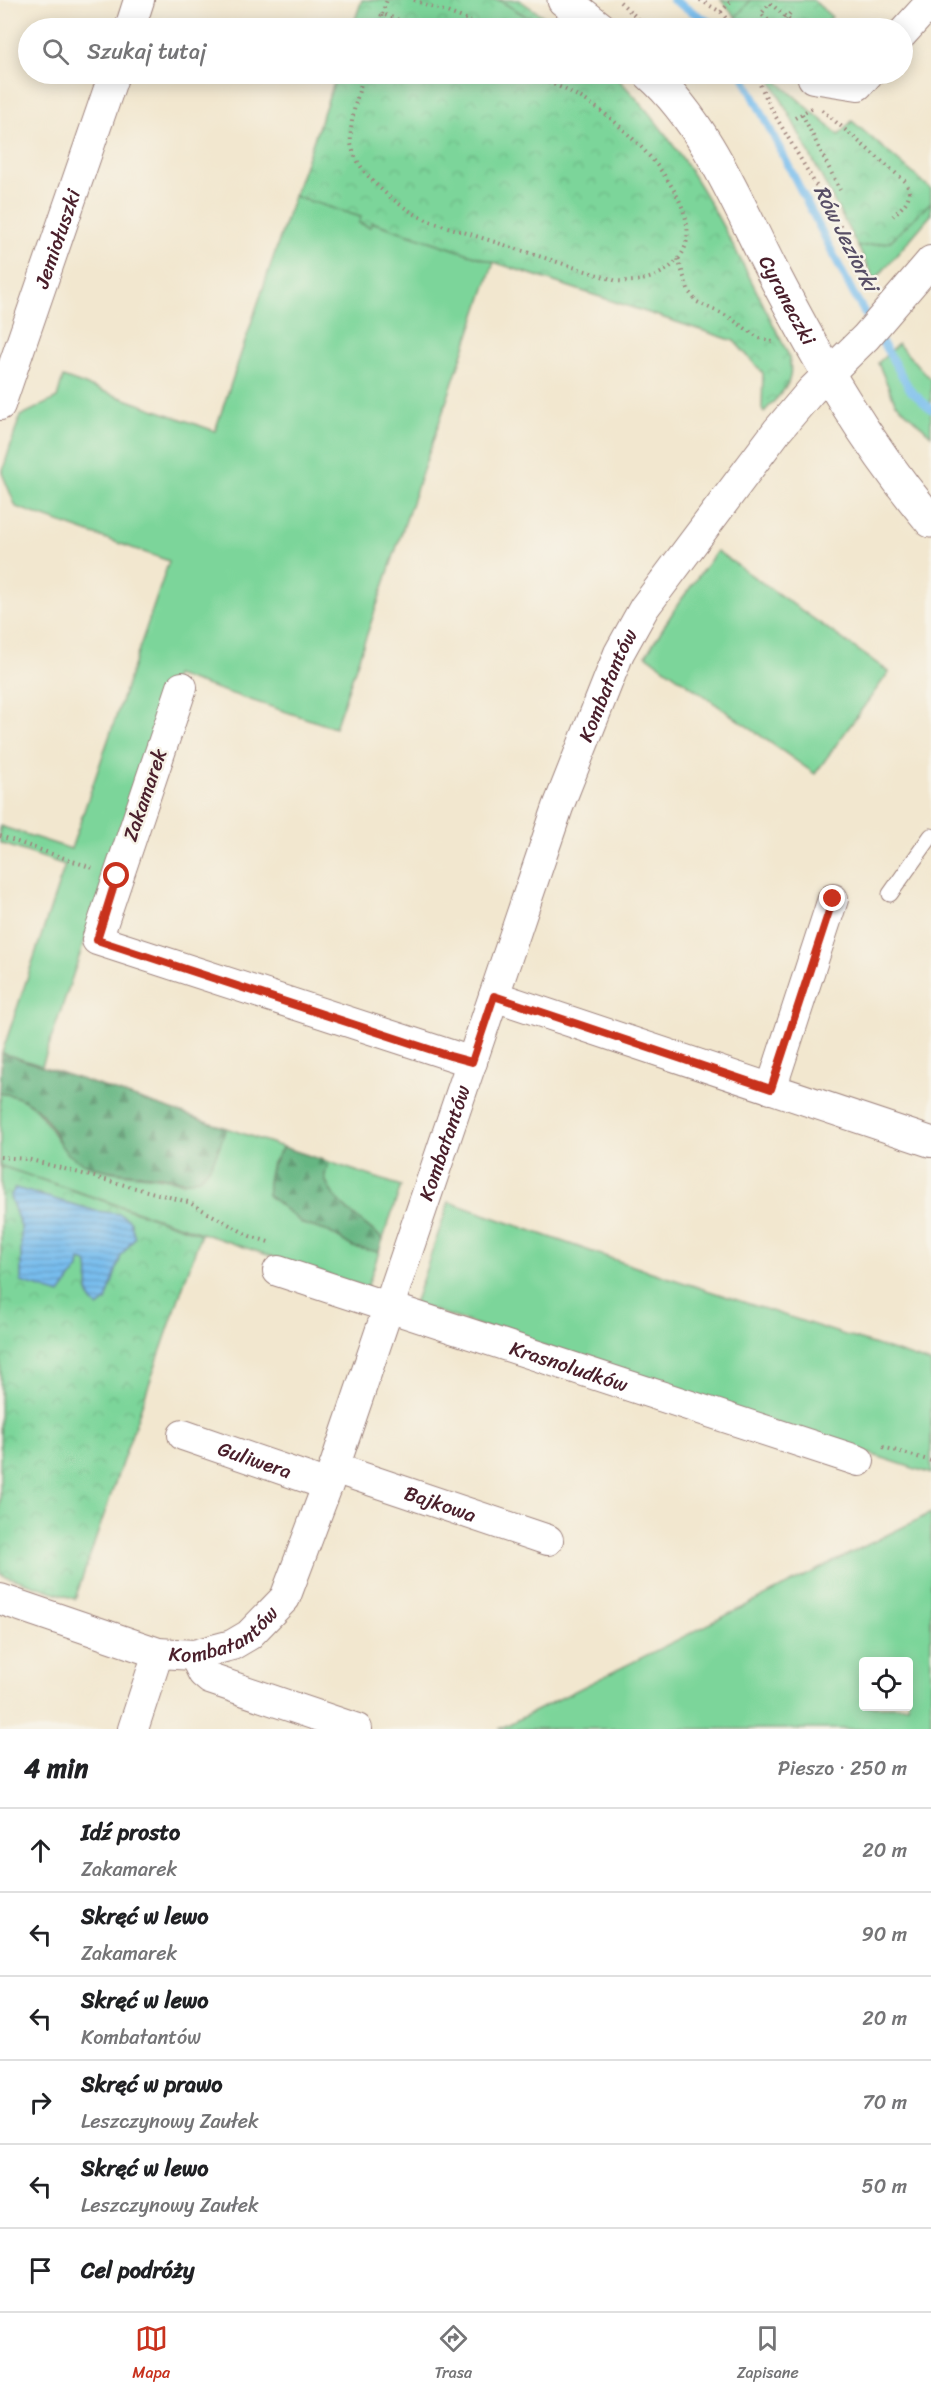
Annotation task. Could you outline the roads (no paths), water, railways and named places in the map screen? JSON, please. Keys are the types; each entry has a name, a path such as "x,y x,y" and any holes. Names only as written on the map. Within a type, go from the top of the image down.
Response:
{"street":[{"path":"133,18 139,0"},
{"path":"564,0 587,18"},
{"path":"913,23 931,2"},
{"name":"Jemiołuszki","path":"0,405 7,361 110,84"},
{"name":"Cyraneczki","path":"658,84 697,131 738,199 828,375 895,478 931,520"},
{"name":"Kombatantów","path":"0,1599 158,1653 194,1655 232,1645 249,1635 285,1598 331,1476 558,807 624,644 644,608 773,436 866,337 885,299 931,261"},
{"name":"Zakamarek","path":"182,687 97,940 472,1062"},
{"path":"771,1089 833,899"},
{"path":"494,996 931,1142"},
{"name":"Krasnoludków","path":"278,1258 387,1306 859,1461"},
{"name":"Guliwera","path":"183,1435 331,1476"},
{"name":"Bajkowa","path":"331,1476 548,1540"},
{"path":"133,1729 158,1653"},
{"path":"194,1655 203,1673 210,1679 357,1729"}],"lane":[{"path":"890,894 931,836"}],"water":[{"path":"15,1188 96,1211 120,1214 130,1221 135,1237 121,1256 106,1301 98,1307 93,1303 88,1292 87,1262 80,1260 79,1268 60,1294 21,1282 21,1227 10,1197"}],"waterway":[{"name":"Rów Jeziorki","path":"673,0 703,18"},
{"name":"Rów Jeziorki","path":"747,84 853,293 911,391 931,409"}]}
